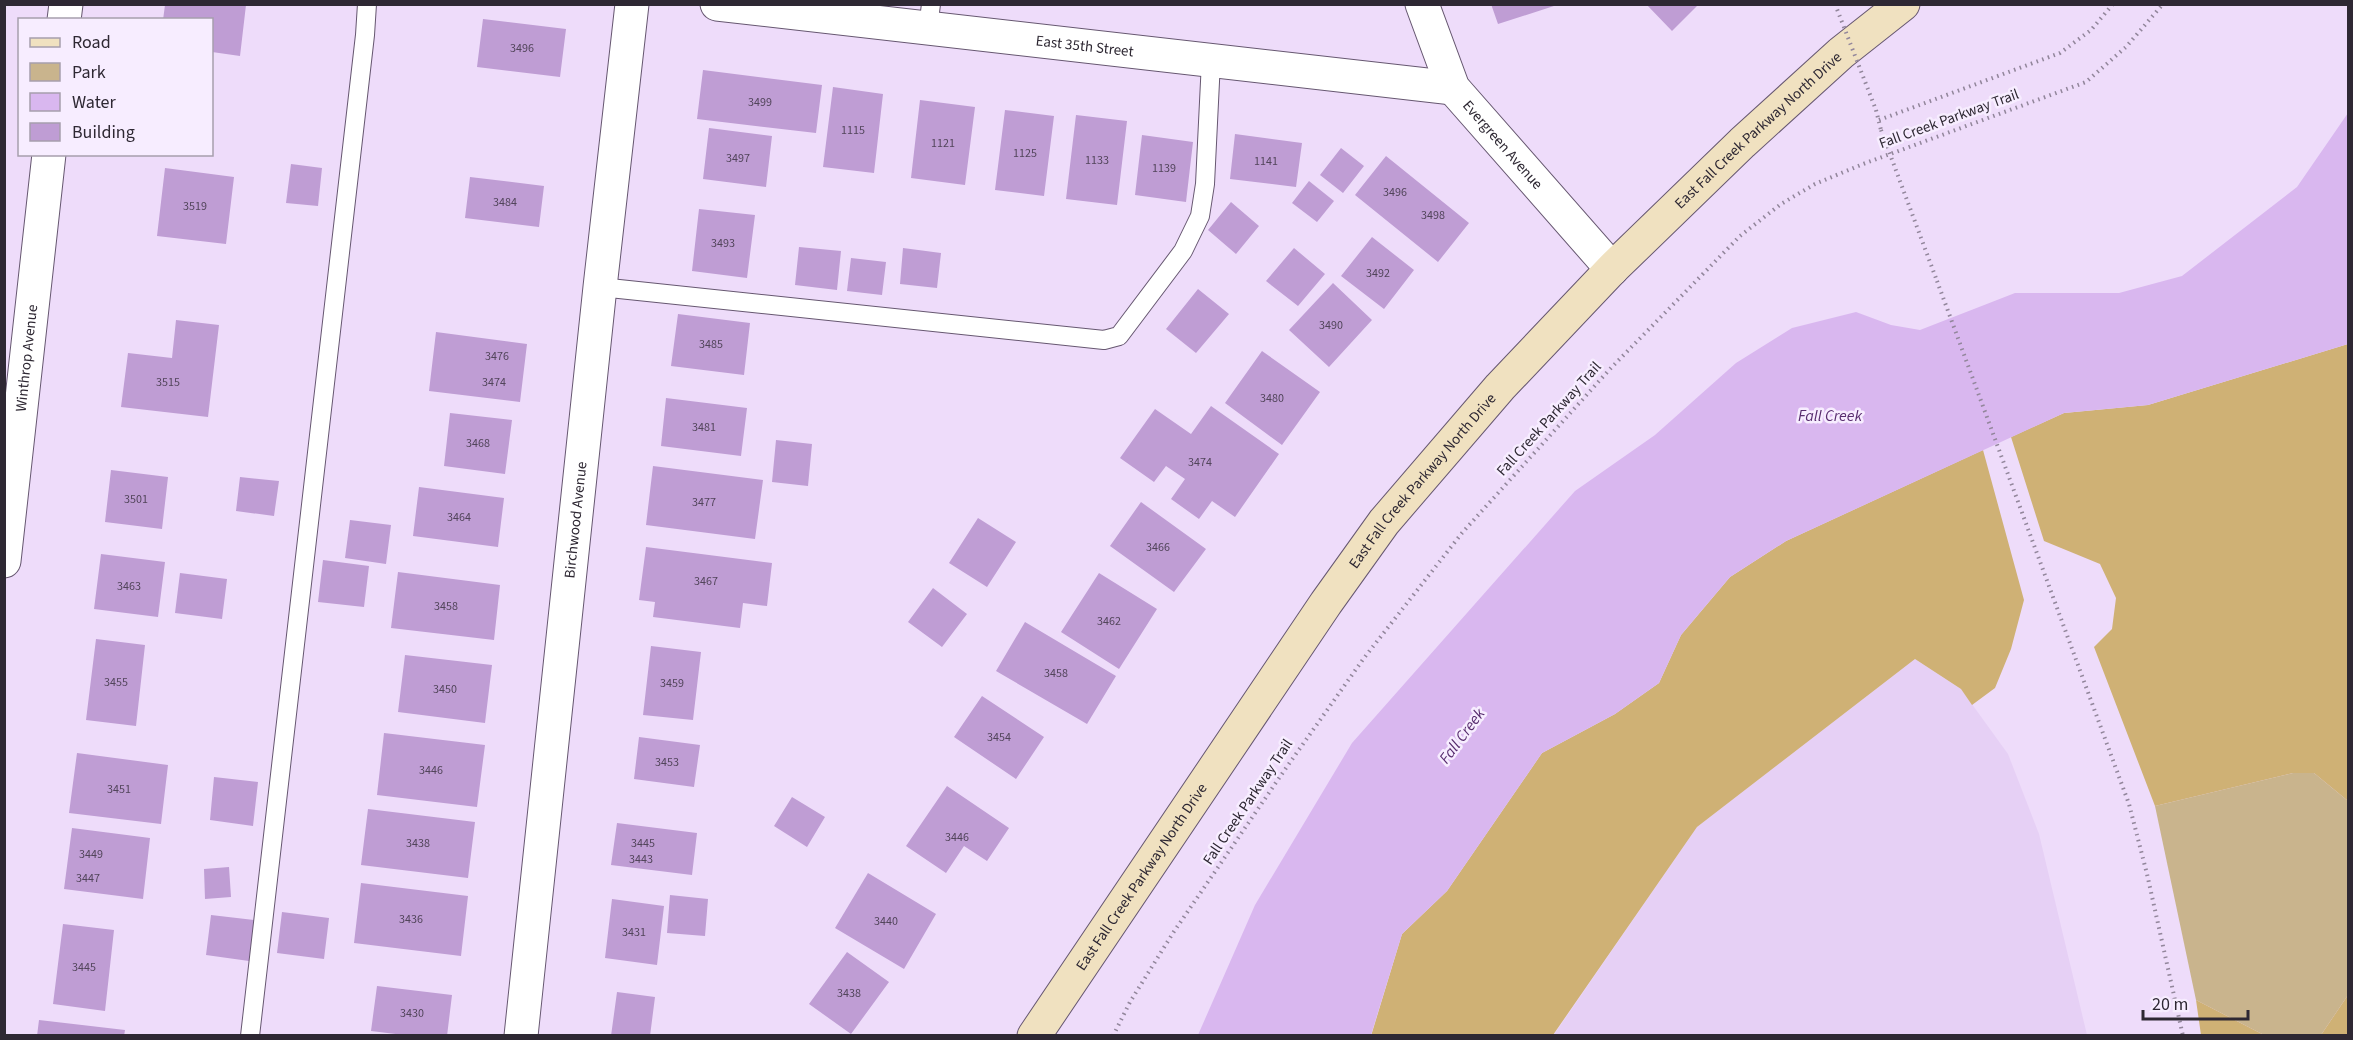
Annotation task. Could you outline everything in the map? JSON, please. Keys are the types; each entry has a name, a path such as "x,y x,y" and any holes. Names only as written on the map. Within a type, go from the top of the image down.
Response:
{"main road":[{"name":"East Fall Creek Parkway North Drive","path":"1034,1035 1326,603 1384,522 1500,387 1612,269 1742,143 1841,53 1903,4"}],"street":[{"name":"Birchwood Avenue","path":"521,1035 632,4"},
{"name":"East 35th Street","path":"717,4 930,16 1211,61 1453,88"},
{"name":"Evergreen Avenue","path":"1422,4 1453,88 1612,269"},
{"name":"Winthrop Avenue","path":"4,561 50,156"}],"lane":[{"path":"250,1035 367,4"},
{"path":"600,287 1104,340 1119,336 1183,251 1200,216 1205,184 1211,61"}],"path":[{"path":"1835,4 1876,110 1881,130 2129,804 2183,1035"},
{"path":"1879,120 2060,53 2091,30 2114,4"},
{"name":"Fall Creek Parkway Trail","path":"1113,1035 1130,1002 1173,933 1291,759 1364,658 1462,533 1610,369 1740,236 1781,204 1815,184 1863,164 2086,82 2126,47 2163,4"}],"shaded area":[{"path":"2348,344 2348,801 2314,773 2293,773 2155,806 2094,647 2112,629 2116,598 2100,564 2044,541 2011,437 2064,413 2148,405"},
{"path":"1983,450 2024,600 2011,649 1995,688 1972,705 1961,689 1915,659 1697,827 1553,1035 1371,1036 1402,934 1447,891 1542,753 1615,714 1659,683 1681,635 1730,577 1786,541"},
{"path":"1915,659 1961,689 2008,754 2039,834 2087,1035 1553,1036 1697,827"},
{"path":"2348,995 2348,1035 2321,1035"},
{"path":"2196,1000 2264,1035 2201,1035"}],"green space":[{"path":"2293,773 2314,773 2348,801 2348,995 2321,1035 2264,1035 2196,1000 2155,806"}],"water":[{"name":"Fall Creek","path":"2348,113 2348,344 2148,405 2064,413 1786,541 1730,577 1681,635 1659,683 1615,714 1542,753 1447,891 1402,934 1371,1035 1198,1035 1255,905 1352,743 1575,491 1655,435 1736,363 1792,328 1856,312 1891,325 1920,330 2015,293 2119,293 2182,276 2297,187"}],"building":[{"path":"1491,4 1557,4 1557,5 1498,24"},
{"path":"1646,4 1699,4 1672,31"},
{"path":"165,5 246,5 240,56 213,52 213,18 163,18"},
{"path":"483,19 566,29 560,77 477,67"},
{"path":"703,70 822,85 816,133 697,119"},
{"path":"833,87 883,94 874,173 823,167"},
{"path":"920,100 975,107 965,185 911,178"},
{"path":"1005,110 1054,116 1044,196 995,190"},
{"path":"1076,115 1127,121 1117,205 1066,199"},
{"path":"709,128 772,136 766,187 703,179"},
{"path":"1235,134 1302,143 1296,187 1230,179"},
{"path":"1142,135 1193,142 1186,202 1135,195"},
{"path":"1341,148 1364,166 1343,193 1320,175"},
{"path":"1386,156 1469,223 1438,262 1355,195"},
{"path":"291,164 322,168 318,206 286,203"},
{"path":"165,168 234,177 226,244 157,236"},
{"path":"470,177 544,186 539,227 465,218"},
{"path":"1309,181 1334,201 1317,222 1292,203"},
{"path":"1231,202 1259,226 1236,254 1208,230"},
{"path":"699,209 755,215 747,278 692,271"},
{"path":"1372,237 1414,270 1384,309 1341,276"},
{"path":"799,247 841,251 837,290 795,285"},
{"path":"903,248 941,253 937,288 900,284"},
{"path":"1294,248 1325,274 1298,306 1266,281"},
{"path":"851,258 886,262 882,295 847,291"},
{"path":"1333,283 1372,320 1329,367 1289,330"},
{"path":"1198,289 1229,314 1196,353 1166,329"},
{"path":"678,314 750,323 744,375 671,366"},
{"path":"176,320 219,325 208,417 121,407 128,353 172,358"},
{"path":"436,332 527,344 520,402 429,391"},
{"path":"1262,351 1320,392 1282,445 1225,403"},
{"path":"666,398 747,408 741,456 661,446"},
{"path":"1211,406 1279,454 1235,517 1212,501 1199,519 1171,499 1185,479 1166,466 1154,482 1120,458 1155,409 1191,434"},
{"path":"450,413 512,420 505,474 444,466"},
{"path":"776,440 812,444 808,486 772,482"},
{"path":"653,466 763,480 755,539 646,525"},
{"path":"111,470 168,477 162,529 105,522"},
{"path":"240,477 279,481 274,516 236,511"},
{"path":"419,487 504,498 498,547 413,536"},
{"path":"1141,502 1206,549 1174,592 1110,546"},
{"path":"978,518 1016,542 987,587 949,563"},
{"path":"350,520 391,525 386,564 345,558"},
{"path":"646,547 772,563 767,606 743,603 740,628 653,617 655,602 639,600"},
{"path":"101,554 165,562 158,617 94,609"},
{"path":"323,560 369,566 364,607 318,602"},
{"path":"398,572 500,585 494,640 391,628"},
{"path":"180,573 227,579 222,619 175,613"},
{"path":"1099,573 1157,609 1119,669 1061,632"},
{"path":"933,588 967,614 942,647 908,622"},
{"path":"1025,622 1116,676 1087,724 996,671"},
{"path":"96,639 145,645 136,726 86,720"},
{"path":"651,646 701,652 693,720 643,715"},
{"path":"405,655 492,665 485,723 398,712"},
{"path":"982,696 1044,737 1016,779 954,737"},
{"path":"384,733 485,745 477,807 377,795"},
{"path":"639,737 700,745 694,787 634,779"},
{"path":"77,753 168,765 161,824 69,813"},
{"path":"214,777 258,782 253,826 210,820"},
{"path":"947,786 1009,828 987,861 964,846 946,873 906,846"},
{"path":"792,797 825,817 807,847 774,826"},
{"path":"368,809 475,822 468,878 361,865"},
{"path":"617,823 697,833 692,875 611,865"},
{"path":"72,828 150,838 143,899 64,889"},
{"path":"229,867 231,897 205,899 204,869"},
{"path":"868,873 936,914 904,969 835,928"},
{"path":"361,883 468,896 461,956 354,943"},
{"path":"670,895 708,899 705,936 667,933"},
{"path":"612,899 664,906 657,965 605,958"},
{"path":"282,912 329,918 324,959 277,953"},
{"path":"211,915 254,920 249,961 206,955"},
{"path":"63,924 114,930 105,1011 53,1004"},
{"path":"847,952 889,982 851,1034 809,1004"},
{"path":"377,986 452,995 447,1036 412,1036 371,1031"},
{"path":"617,992 655,997 650,1036 611,1036"},
{"path":"39,1020 125,1030 124,1036 37,1036"}]}
